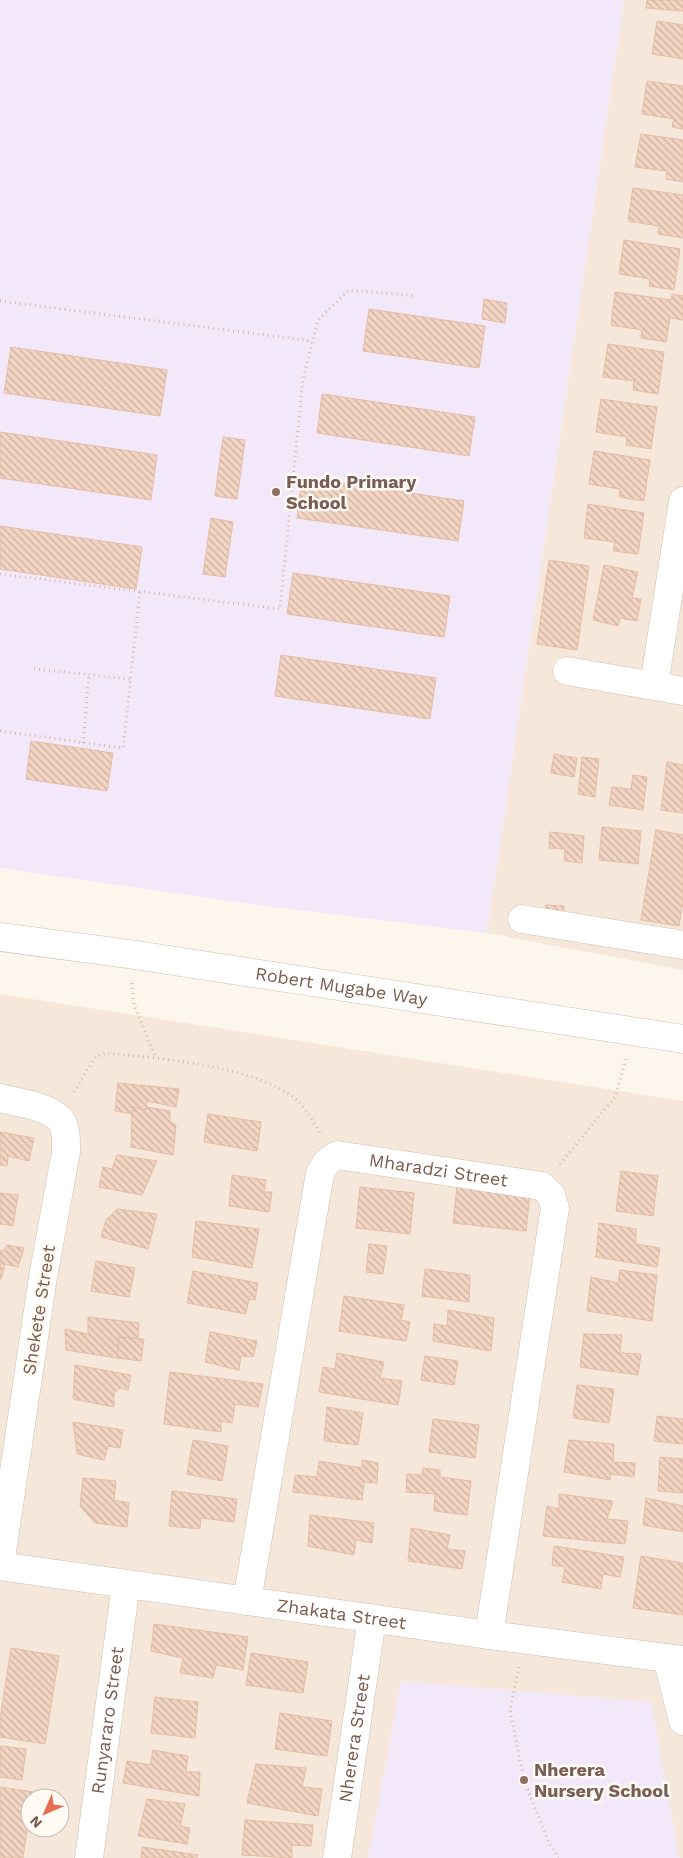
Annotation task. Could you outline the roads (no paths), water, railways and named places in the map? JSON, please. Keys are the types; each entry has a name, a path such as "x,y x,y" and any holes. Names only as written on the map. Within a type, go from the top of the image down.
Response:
{"street":[{"path":"654,685 683,501"},
{"path":"567,671 683,690"},
{"path":"522,919 683,945"},
{"name":"Robert Mugabe Way","path":"0,937 129,954 683,1039"},
{"name":"Shekete Street","path":"0,1098 42,1109 60,1119 66,1134 66,1152 43,1277 0,1566"},
{"name":"Mharadzi Street","path":"247,1601 320,1173 327,1162 337,1154 542,1186 551,1195 555,1208 489,1635"},
{"name":"Zhakata Street","path":"0,1566 525,1640 675,1659"},
{"name":"Runyararo Street","path":"89,1858 126,1584"},
{"name":"Nherera Street","path":"337,1858 372,1618"},
{"path":"675,1659 683,1721"}],"place":[{"name":"Fundo Primary School","path":"276,492"},
{"name":"Nherera Nursery School","path":"524,1780"}]}
